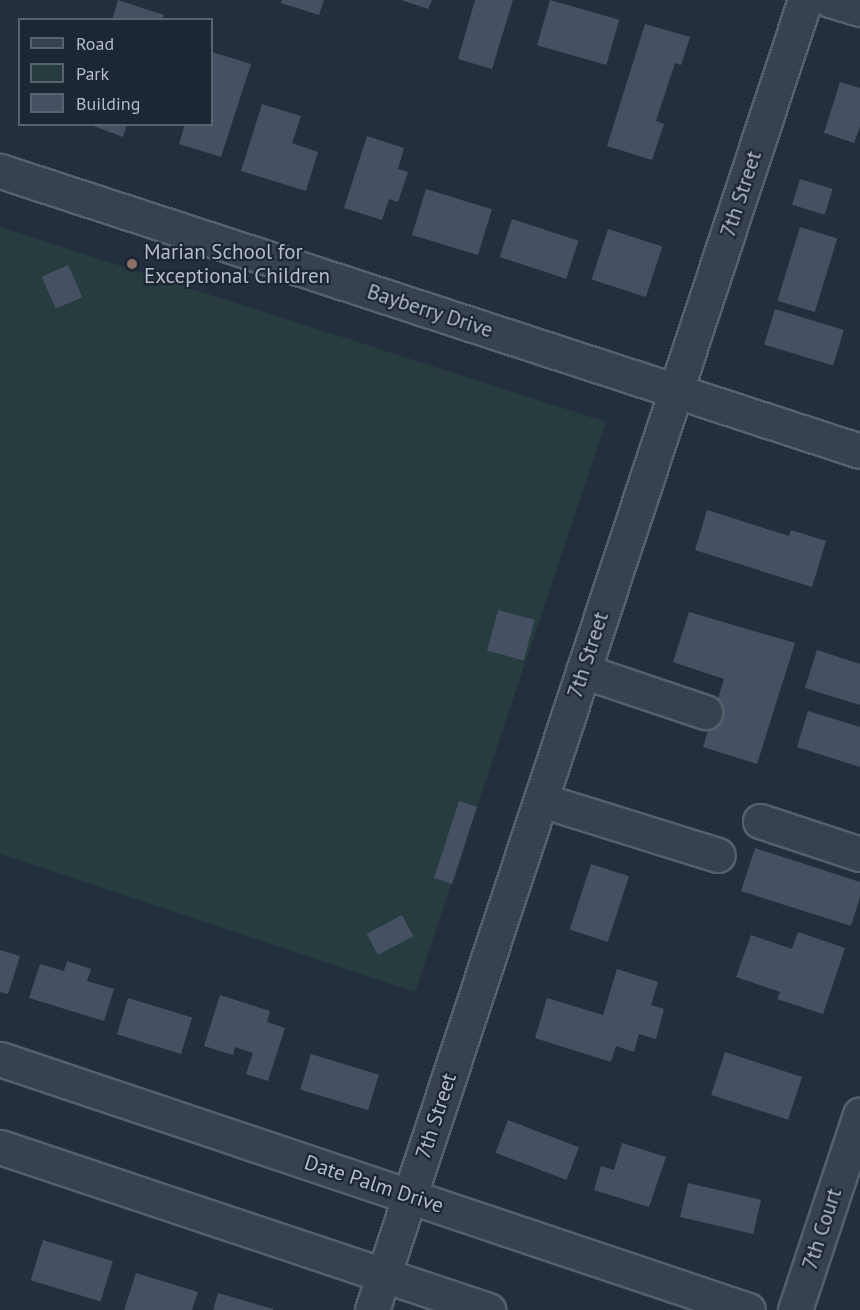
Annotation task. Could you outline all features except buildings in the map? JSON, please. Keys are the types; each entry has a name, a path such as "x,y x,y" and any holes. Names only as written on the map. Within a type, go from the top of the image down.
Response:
{"street":[{"name":"7th Street","path":"372,1310 805,0"},
{"path":"831,0 860,9"},
{"name":"Bayberry Drive","path":"0,171 860,451"},
{"path":"583,671 705,712"},
{"path":"541,800 718,855"},
{"path":"760,821 860,854"},
{"name":"Date Palm Drive","path":"0,1059 748,1310"},
{"name":"7th Court","path":"795,1310 860,1114"},
{"path":"0,1147 488,1310"}],"green space":[{"path":"0,227 606,422 415,992 0,854"}],"place":[{"name":"Marian School for Exceptional Children","path":"132,264"}]}
